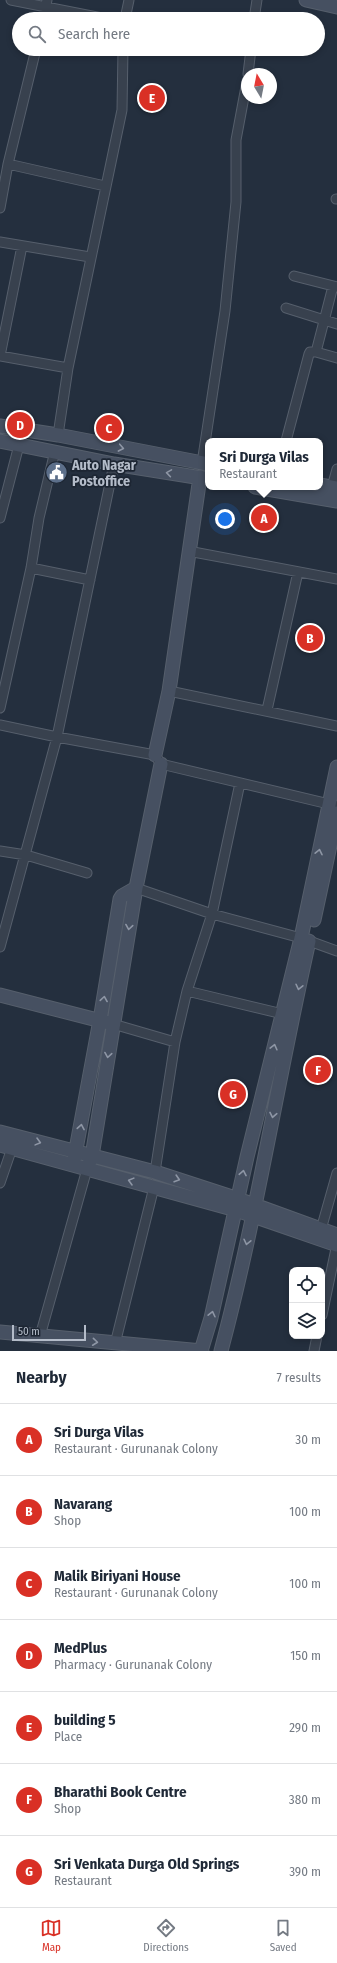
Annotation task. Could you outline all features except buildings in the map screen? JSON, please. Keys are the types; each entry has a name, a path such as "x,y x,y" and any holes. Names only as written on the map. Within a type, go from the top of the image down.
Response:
{"street":[{"path":"11,0 47,4 79,12"},
{"path":"125,12 128,0"},
{"path":"255,12 257,0"},
{"path":"306,0 337,7"},
{"path":"0,208 8,164 34,56"},
{"path":"0,708 31,568 39,518 60,452 63,436 68,368 90,257 122,110 123,56"},
{"path":"249,68 250,56"},
{"path":"208,438 225,311 236,202 236,140 243,104"},
{"path":"8,164 105,186"},
{"path":"0,242 90,257"},
{"path":"22,246 0,356 68,368"},
{"path":"294,276 335,287 316,352"},
{"path":"286,308 337,324"},
{"path":"287,438 310,352 316,352 337,358"},
{"path":"0,426 63,436 205,463"},
{"path":"0,441 114,464 204,478 188,551 169,691 92,1156 40,1336"},
{"path":"0,518 19,445"},
{"path":"0,947 26,856 57,737 114,464"},
{"path":"330,486 337,469"},
{"path":"273,490 337,501"},
{"path":"188,551 337,579"},
{"path":"31,568 90,580"},
{"path":"267,710 298,572"},
{"path":"169,691 267,710 337,726"},
{"path":"0,725 158,759 240,783 334,807"},
{"path":"0,1332 202,1351 211,1318 247,1157 287,1015 305,940 334,807 337,767"},
{"path":"155,1172 175,1042 187,991 212,914 240,783"},
{"path":"0,851 26,856 87,873"},
{"path":"73,1165 100,1020 120,899 122,896 136,888 212,914 305,940 337,951"},
{"path":"187,991 287,1015"},
{"path":"0,995 100,1020 175,1042"},
{"path":"221,1351 255,1211 287,1015"},
{"path":"0,1132 155,1172 255,1211 320,1234 337,1245 325,1303"},
{"path":"0,1184 6,1146 87,1170 154,1187 237,1204"},
{"path":"320,1234 337,1173"},
{"path":"115,1344 154,1187"},
{"path":"320,1234 337,1235"},
{"path":"314,1351 317,1339"}],"place":[{"name":"building 5","path":"152,98"},
{"name":"MedPlus","path":"20,425"},
{"name":"Malik Biriyani House","path":"109,428"},
{"name":"Auto Nagar Postoffice","path":"57,473"},
{"name":"Sri Durga Vilas","path":"264,518"},
{"name":"Navarang","path":"310,638"},
{"name":"Bharathi Book Centre","path":"318,1070"},
{"name":"Sri Venkata Durga Old Springs","path":"233,1094"}]}
